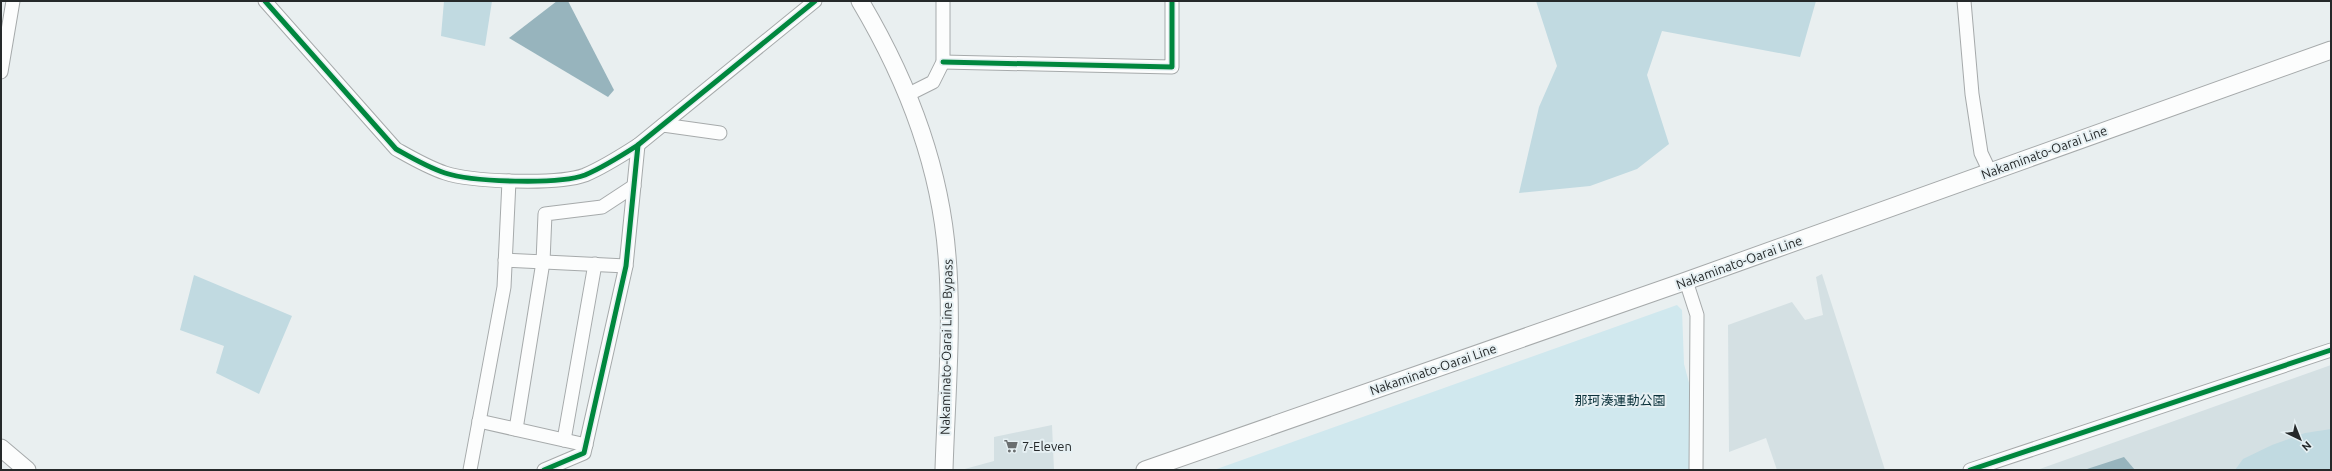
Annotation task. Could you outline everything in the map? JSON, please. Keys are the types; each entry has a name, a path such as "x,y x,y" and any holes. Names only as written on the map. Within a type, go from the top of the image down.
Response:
{"main road":[{"name":"Nakaminato-Oarai Line Bypass","path":"860,1 884,41 909,94 936,183 948,256 949,305 944,470"},
{"name":"Nakaminato-Oarai Line","path":"1145,470 1686,281 2331,50"},
{"path":"1,448 27,470"}],"street":[{"path":"1,72 13,1"},
{"path":"265,1 396,149 420,163 447,174 509,181 547,181 583,175 612,162 638,145 814,1"},
{"path":"909,94 933,82 943,62 943,1"},
{"path":"943,62 1172,67 1172,1"},
{"path":"1964,1 1972,94 1981,153 1990,172"},
{"path":"663,125 720,133"},
{"path":"544,470 584,453 626,266 638,145"},
{"path":"470,470 504,287 509,181"},
{"path":"516,429 543,262 545,214 602,207 634,186"},
{"path":"505,260 626,266"},
{"path":"564,440 595,264"},
{"path":"1686,281 1697,315 1696,470"},
{"path":"1970,470 1991,467 2331,350"},
{"path":"479,421 586,445"}],"shaded area":[{"path":"444,1 492,1 485,46 441,36"},
{"path":"557,1 568,1 614,90 608,97 509,38"},
{"path":"1536,1 1816,1 1800,57 1662,31 1647,75 1669,144 1637,169 1590,186 1519,193 1539,107 1557,66"},
{"path":"1822,274 1885,470 1777,470 1766,438 1729,452 1728,325 1792,302 1805,320 1823,315 1816,277"},
{"path":"194,275 292,316 259,394 216,373 224,346 180,330"},
{"path":"2331,365 2331,470 2037,470"},
{"path":"1052,425 1054,470 961,470 994,461 994,437"},
{"path":"2331,429 2331,470 2235,470 2243,459 2272,445 2305,433"},
{"path":"2124,457 2135,470 2084,470"}],"green space":[{"name":"那珂湊運動公園","path":"1677,305 1682,310 1684,364 1696,409 1696,470 1214,470"}],"cycle path":[{"path":"265,1 396,149 432,168 445,173 474,179 515,181 572,178 585,175 606,165 638,145 815,1"},
{"path":"943,62 1172,67 1172,1"},
{"path":"544,470 584,453 626,266 638,145"},
{"path":"1970,470 2331,350"}],"place":[{"name":"7-Eleven","path":"1011,446"}]}
